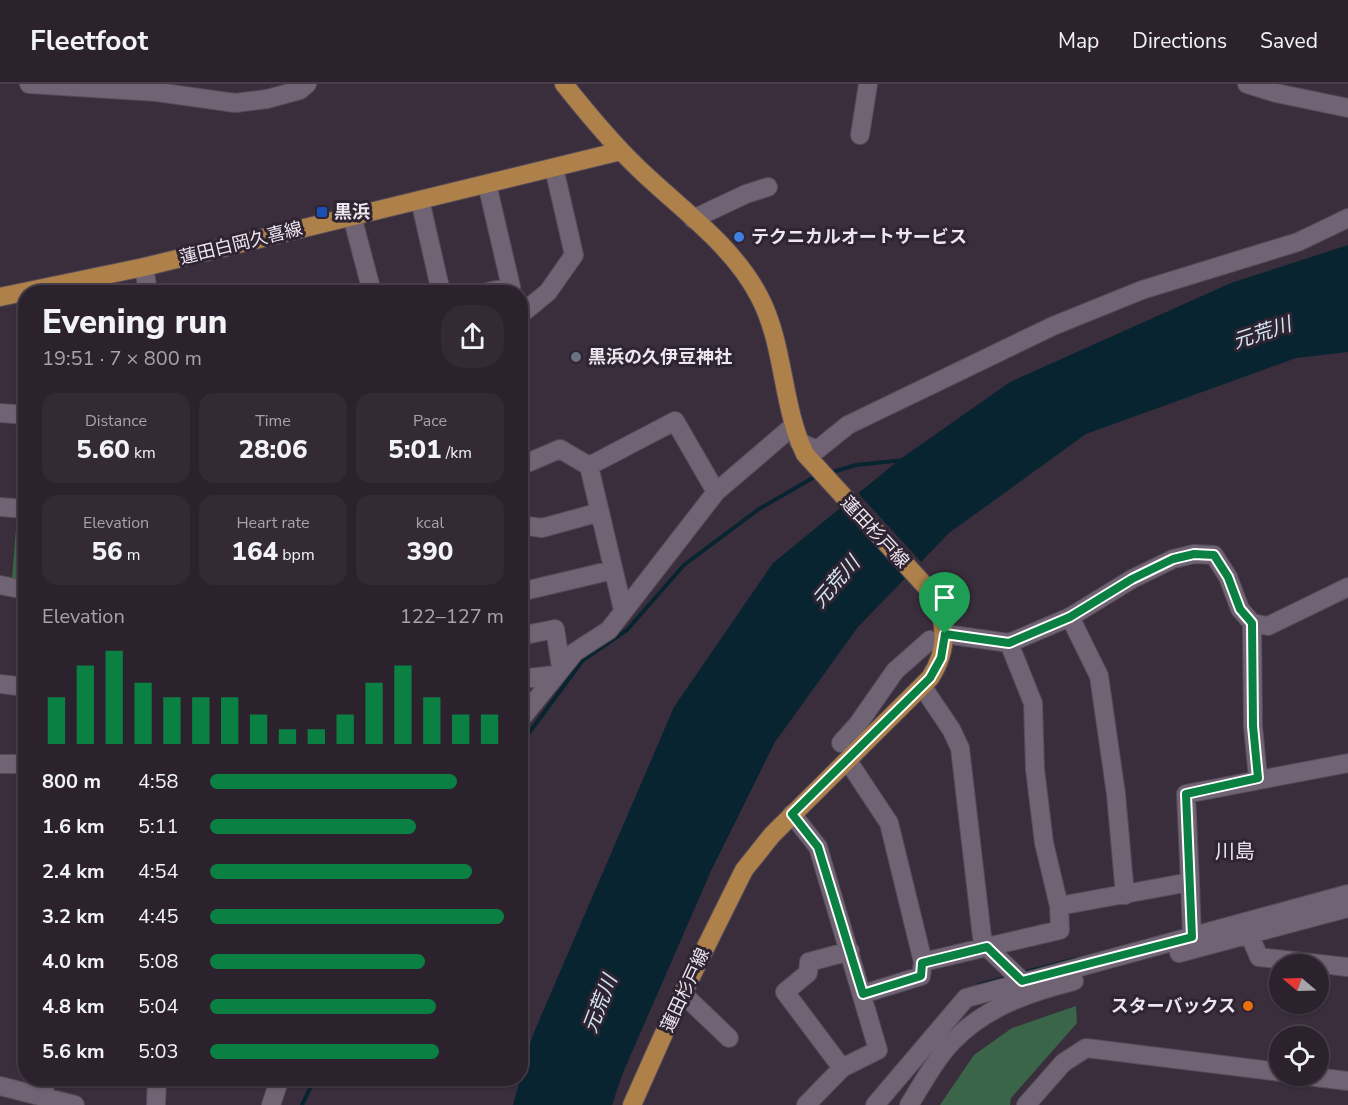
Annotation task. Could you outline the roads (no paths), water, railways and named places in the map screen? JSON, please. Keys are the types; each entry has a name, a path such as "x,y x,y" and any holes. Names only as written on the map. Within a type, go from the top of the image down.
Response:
{"main road":[{"name":"蓮田杉戸線","path":"564,84 621,151 730,255 759,296 770,320 796,434 805,454 929,590 943,615 938,637 941,658 922,687 792,814 744,870 682,994 632,1105"},
{"name":"蓮田白岡久喜線","path":"55,285 144,267 621,151"},
{"name":"蓮田白岡久喜線","path":"0,296 18,292"}],"street":[{"path":"29,84 158,92 200,100 235,103 267,99 300,90 307,84"},
{"path":"860,135 868,84"},
{"path":"1247,84 1276,93 1348,108"},
{"path":"528,308 548,292 574,255 554,168"},
{"path":"488,184 511,285"},
{"path":"693,219 746,194 768,187"},
{"path":"420,200 439,285"},
{"path":"352,216 370,285"},
{"path":"528,710 575,652 609,630 716,492 796,434 817,450 848,425 1053,326 1142,290 1298,242 1348,218"},
{"path":"144,267 147,285"},
{"path":"0,413 18,414"},
{"path":"590,466 675,421 716,492"},
{"path":"528,463 560,449 590,466 623,610"},
{"path":"0,507 18,508"},
{"path":"528,526 542,528 600,512"},
{"path":"841,743 895,670 938,637 1009,643 1070,617 1132,579 1173,559 1194,554 1214,555 1228,577 1240,609 1252,623 1268,626 1348,586"},
{"path":"528,590 613,570"},
{"path":"0,585 18,588"},
{"path":"1070,617 1099,676 1116,794 1125,895"},
{"path":"1252,623 1252,716 1258,778"},
{"path":"528,634 555,629 558,671"},
{"path":"922,963 1060,930 1059,906 1044,843 1032,739 1033,703 1009,643"},
{"path":"528,677 558,671"},
{"path":"0,684 18,686"},
{"path":"922,687 951,729 960,748 981,926 987,947 1022,981"},
{"path":"882,690 900,708"},
{"path":"848,761 889,823 922,963 921,976 863,994"},
{"path":"1192,937 1186,794 1258,778 1348,763"},
{"path":"0,764 18,764"},
{"path":"792,814 818,847 878,1050 842,1068 807,1104"},
{"path":"1059,906 1190,882"},
{"path":"875,1105 966,998 1348,894"},
{"path":"909,1105 952,1041 967,1027 997,1008 1054,986 1348,908"},
{"path":"1249,934 1259,957 1348,967"},
{"path":"842,1068 785,992 808,973 809,962 850,951"},
{"path":"682,994 729,1038"},
{"path":"1026,1105 1063,1063 1086,1048 1269,1071"},
{"path":"1329,1079 1348,1081"},
{"path":"0,1086 45,1088 75,1105"},
{"path":"156,1105 157,1086"},
{"path":"271,1105 277,1086"}],"water":[{"name":"元荒川","path":"1348,245 1348,352 1296,358 1086,434 949,533 858,627 775,742 711,871 622,1075 612,1105 513,1105 518,1086 528,1086 528,1051 532,1037 674,707 773,563 899,460 1010,382 1231,283"}],"waterway":[{"path":"829,473 856,465 904,460"},
{"path":"528,734 583,660 627,630 684,565 759,509 816,476"},
{"path":"1022,973 1076,959"},
{"path":"979,985 1009,977"},
{"path":"302,1105 311,1086"}],"place":[{"name":"黒浜","path":"322,212"},
{"name":"テクニカルオートサービス","path":"739,237"},
{"name":"黒浜の久伊豆神社","path":"576,357"},
{"name":"スターバックス","path":"1248,1006"}],"district":[{"name":"川島","path":"1235,851"}]}
